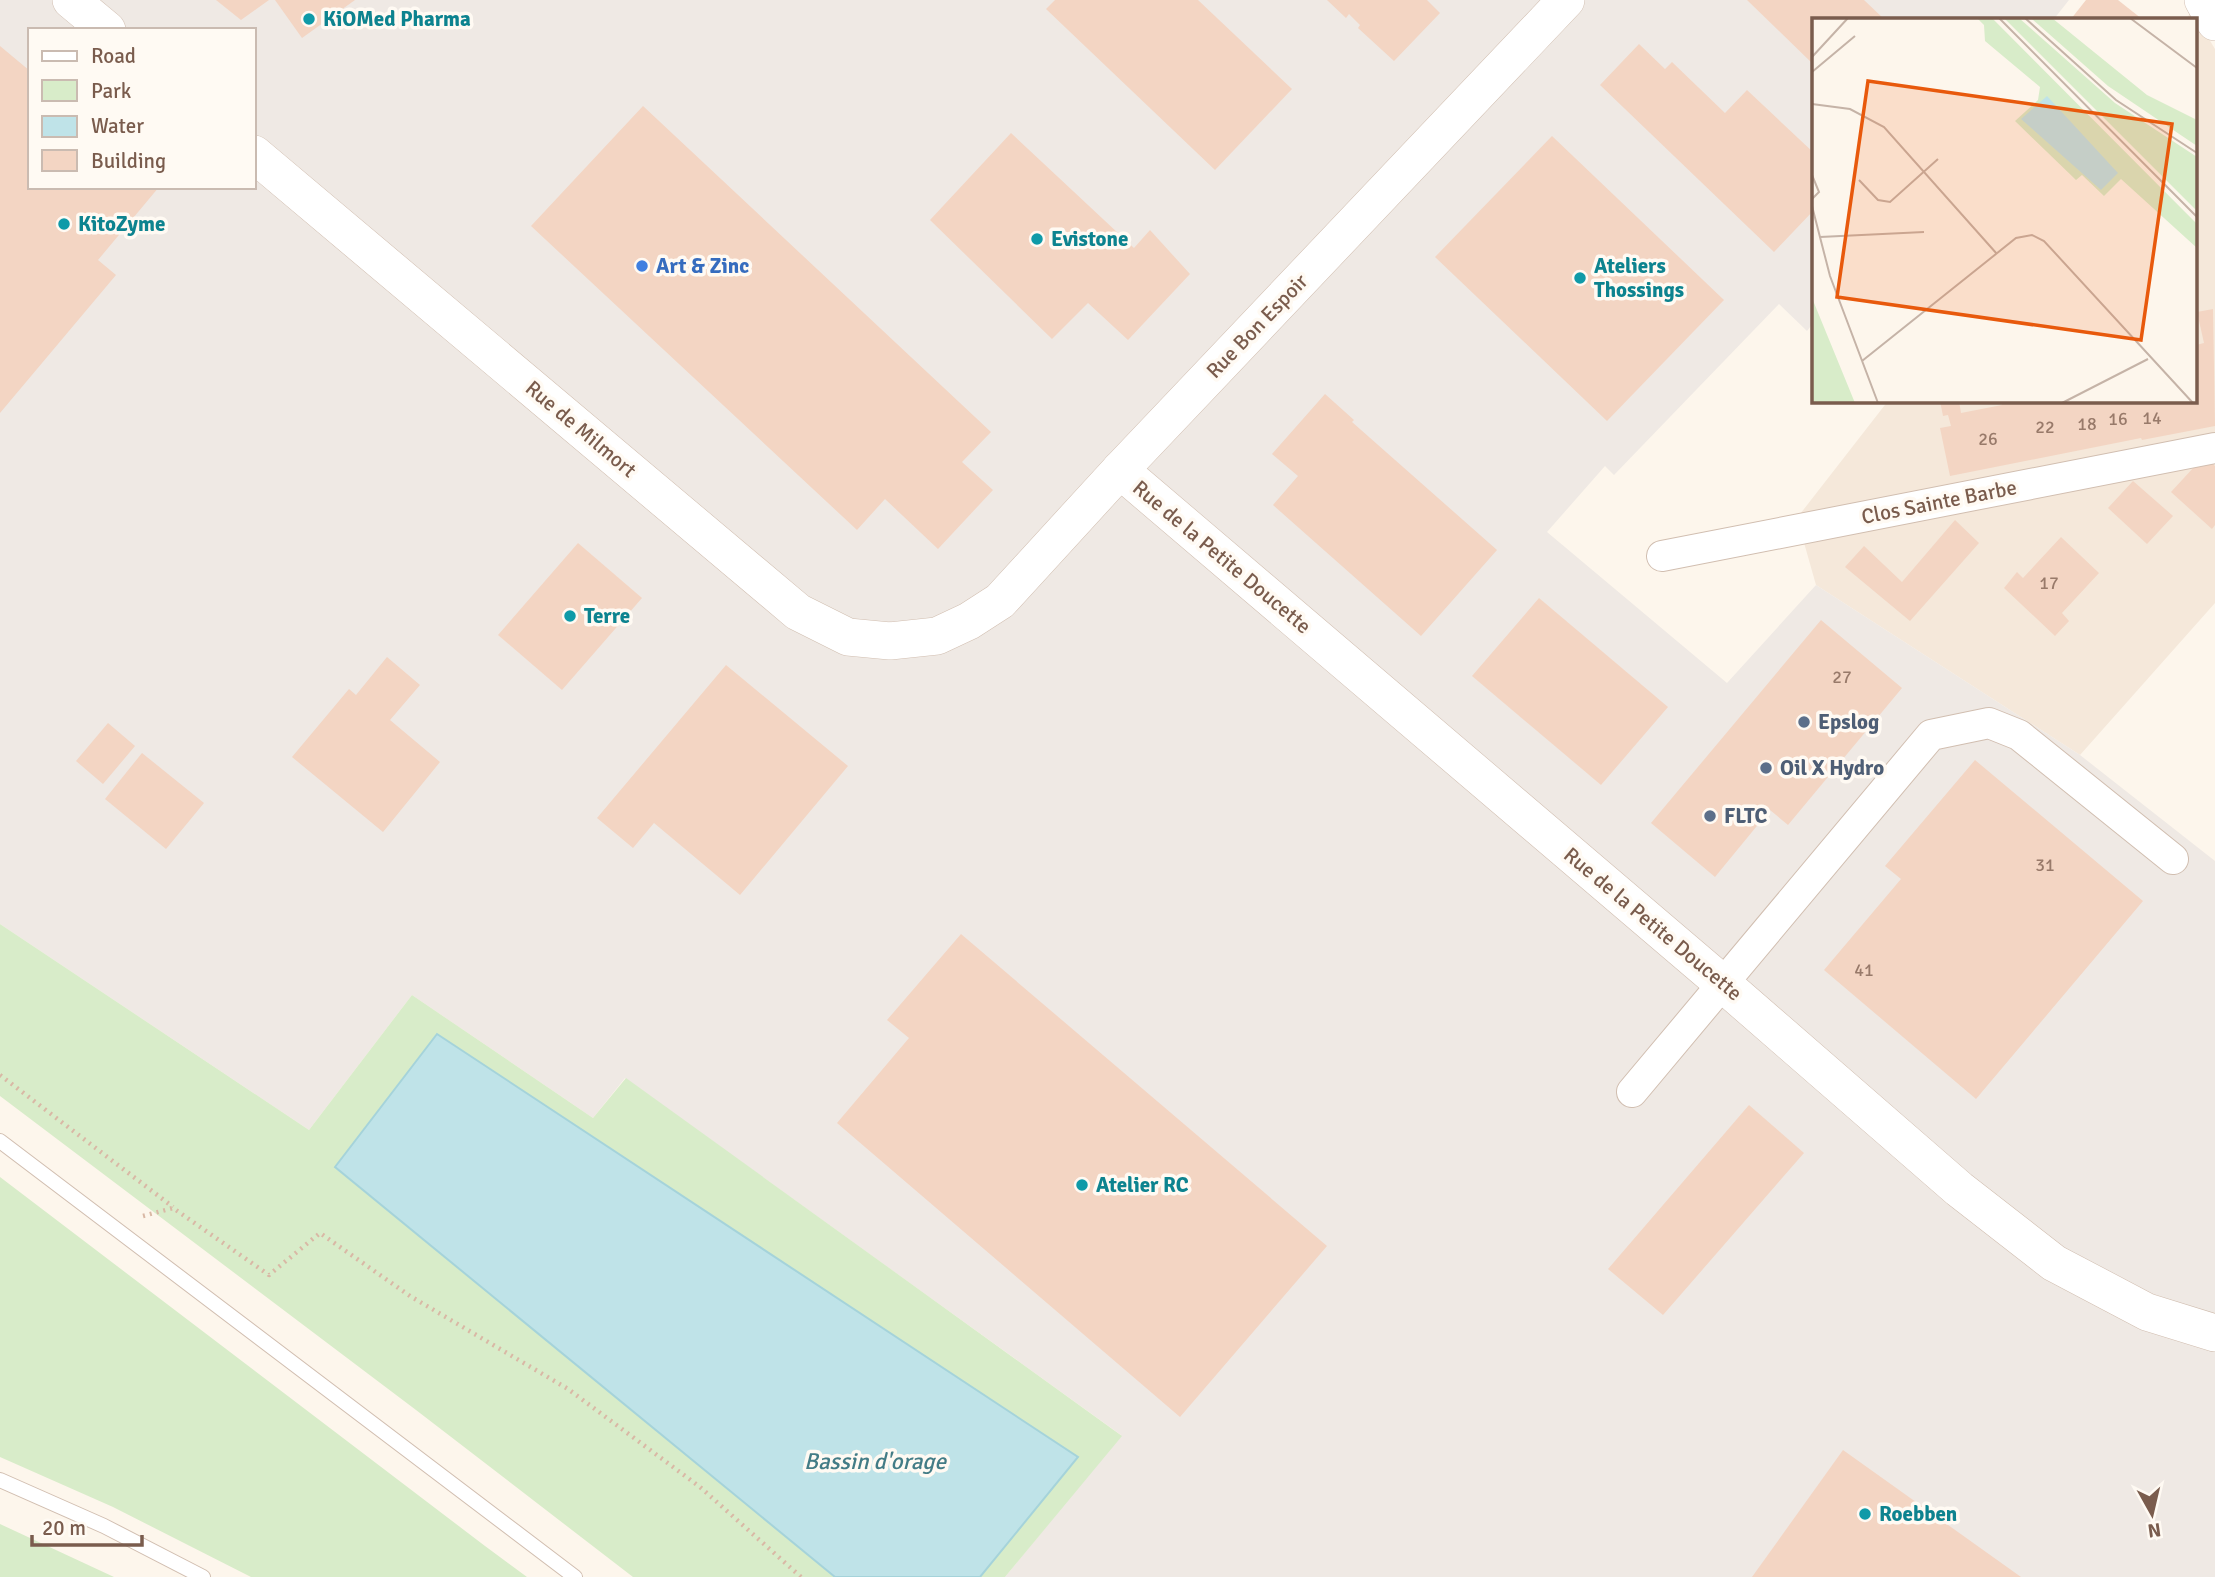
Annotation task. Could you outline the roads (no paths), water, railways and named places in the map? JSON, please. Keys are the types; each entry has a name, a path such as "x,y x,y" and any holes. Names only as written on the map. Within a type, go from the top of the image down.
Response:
{"street":[{"path":"71,0 105,28"},
{"name":"Rue Bon Espoir","path":"937,636 969,621 1000,601 1120,470 1566,0"},
{"path":"2203,0 2215,22"},
{"name":"Rue de Milmort","path":"256,156 798,612 848,637 890,642 937,636"},
{"name":"Clos Sainte Barbe","path":"1662,556 2215,448"},
{"name":"Rue de la Petite Doucette","path":"1120,470 1722,983 1959,1189 2054,1263 2147,1312 2215,1333"},
{"path":"1632,1092 1931,735 1989,723 2018,735 2173,859"}],"lane":[{"path":"0,1141 575,1577"},
{"path":"0,1480 104,1526 203,1577"}],"water":[{"name":"Bassin d'orage","path":"437,1034 1078,1457 980,1577 835,1577 335,1167"}],"place":[{"name":"KiOMed Pharma","path":"309,19"},
{"name":"KitoZyme","path":"64,224"},
{"name":"Evistone","path":"1037,239"},
{"name":"Art & Zinc","path":"642,266"},
{"name":"Ateliers Thossings","path":"1580,278"},
{"name":"Terre","path":"570,616"},
{"name":"Epslog","path":"1804,722"},
{"name":"Oil X Hydro","path":"1766,768"},
{"name":"FLTC","path":"1710,816"},
{"name":"Atelier RC","path":"1082,1185"},
{"name":"Roebben","path":"1865,1514"}]}
